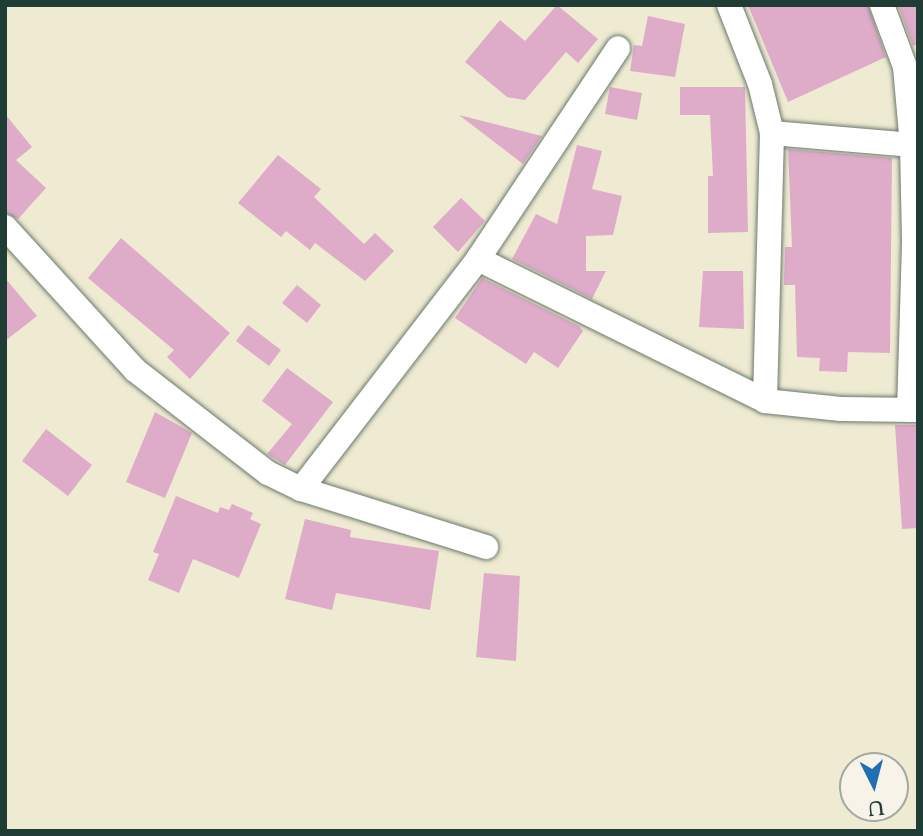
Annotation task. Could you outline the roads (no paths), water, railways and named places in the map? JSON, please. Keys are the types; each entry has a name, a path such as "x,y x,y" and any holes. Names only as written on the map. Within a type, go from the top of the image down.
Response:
{"street":[{"path":"729,5 760,84 772,133 765,401"},
{"path":"478,259 765,401 914,410 912,145 905,67 882,5"},
{"path":"301,489 478,259 618,48"},
{"path":"772,133 912,145"},
{"path":"5,227 135,370 268,473 301,489 486,547"}]}
